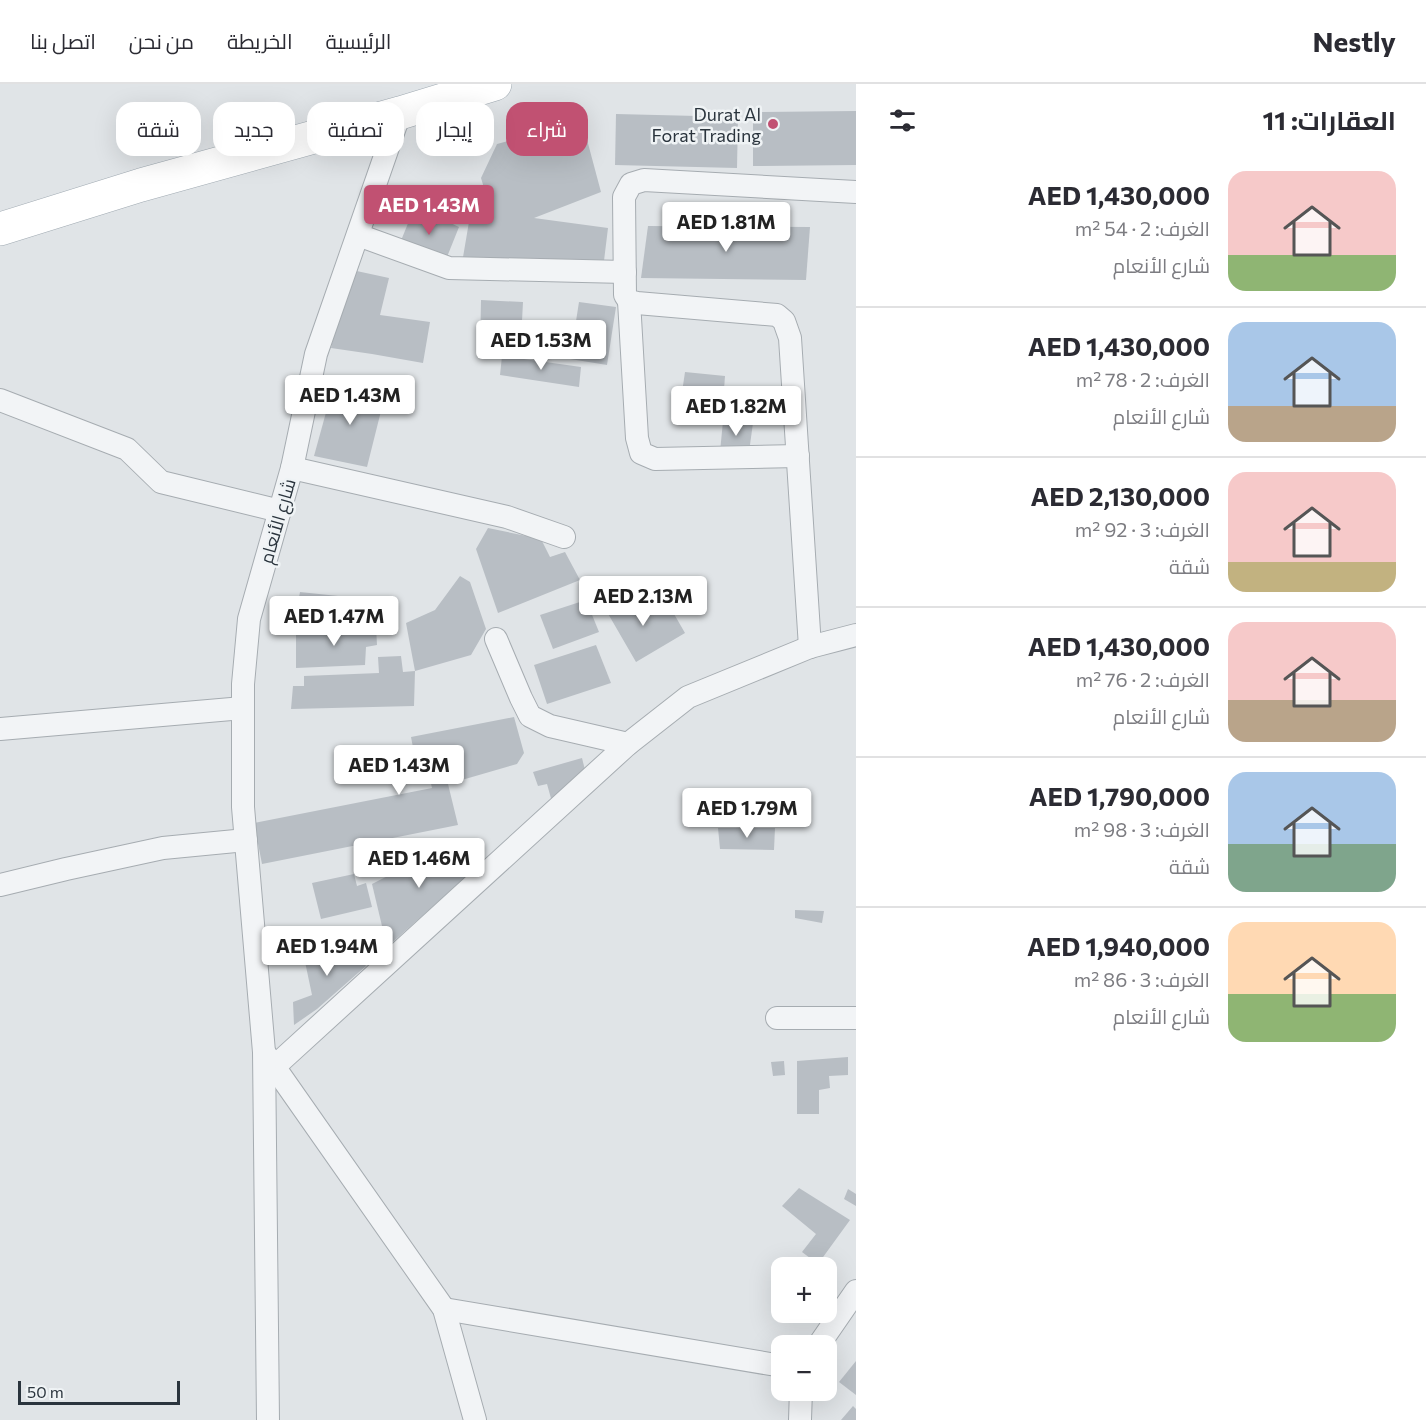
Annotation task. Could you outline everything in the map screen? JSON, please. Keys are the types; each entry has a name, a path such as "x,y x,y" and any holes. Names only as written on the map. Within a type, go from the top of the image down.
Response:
{"main road":[{"path":"404,112 495,84"},
{"path":"0,229 153,182 307,139"}],"street":[{"name":"شارع الأنعام","path":"268,1420 269,1059 243,807 243,684 249,619 292,468 316,354 385,156"},
{"path":"798,456 655,459 641,453 637,438 629,301 625,294 624,197 631,184 644,180 856,192"},
{"path":"358,235 449,268 625,272"},
{"path":"629,301 777,315 784,321 790,338 810,647"},
{"path":"0,400 127,449 161,482 280,511"},
{"path":"292,468 507,517 564,537"},
{"path":"475,1420 444,1310 269,1059 628,744 688,697 810,647 856,634"},
{"path":"496,639 530,716 550,726 628,744"},
{"path":"0,729 243,708"},
{"path":"0,885 163,848 246,840"},
{"path":"777,1018 856,1018"},
{"path":"826,1335 856,1291"},
{"path":"444,1310 771,1364"},
{"path":"800,1420 801,1401"}],"building":[{"path":"856,111 856,165 753,166 753,112"},
{"path":"616,114 738,117 737,168 615,165"},
{"path":"506,142 506,156 588,156 588,143 601,192 534,218 608,228 603,269 462,263 470,216 493,218 481,178 491,156 494,156 497,144"},
{"path":"413,211 440,218 459,227 445,262 398,248"},
{"path":"648,226 810,227 806,280 641,278"},
{"path":"352,270 389,278 380,315 430,322 423,363 331,348"},
{"path":"481,300 523,302 521,340 503,339 500,352 480,351"},
{"path":"579,302 616,307 607,365 570,359"},
{"path":"502,356 581,367 579,387 500,375"},
{"path":"685,372 725,376 723,403 681,399"},
{"path":"333,387 385,395 367,467 314,456"},
{"path":"723,421 753,423 749,452 720,452"},
{"path":"488,528 541,539 550,557 565,552 580,580 498,613 476,549"},
{"path":"460,576 470,582 486,629 471,655 415,671 406,623 435,610"},
{"path":"300,592 376,600 373,621 294,624"},
{"path":"623,595 629,605 640,600 648,612 655,609 657,615 670,607 685,633 636,662 603,605"},
{"path":"586,600 599,632 553,649 540,615"},
{"path":"376,626 377,645 366,647 365,665 296,668 296,630"},
{"path":"596,645 611,683 547,704 534,665"},
{"path":"401,656 403,672 415,671 414,706 291,709 293,686 304,686 304,676 379,673 378,657"},
{"path":"514,717 524,753 517,764 448,784 458,825 262,864 254,823 432,788 426,762 416,763 411,737"},
{"path":"582,758 586,774 552,802 547,784 538,786 533,772"},
{"path":"761,792 786,795 785,816 761,811"},
{"path":"718,828 775,828 774,850 720,849"},
{"path":"456,841 475,869 387,947 372,884"},
{"path":"354,874 357,886 366,883 372,907 321,919 312,883"},
{"path":"795,910 824,911 822,923 795,918"},
{"path":"351,943 366,966 317,1009 294,1025 293,1002 312,995 304,957"},
{"path":"848,1057 848,1075 829,1076 830,1088 819,1090 819,1114 797,1114 797,1061"},
{"path":"784,1061 785,1075 773,1076 771,1062"},
{"path":"799,1188 850,1220 823,1257 809,1257 802,1252 816,1234 782,1206"},
{"path":"848,1189 856,1194 856,1206 844,1199"},
{"path":"856,1361 856,1395 839,1382"},
{"path":"853,1406 856,1409 856,1420 841,1420"}],"place":[{"name":"Durat Al Forat Trading","path":"773,124"}]}
